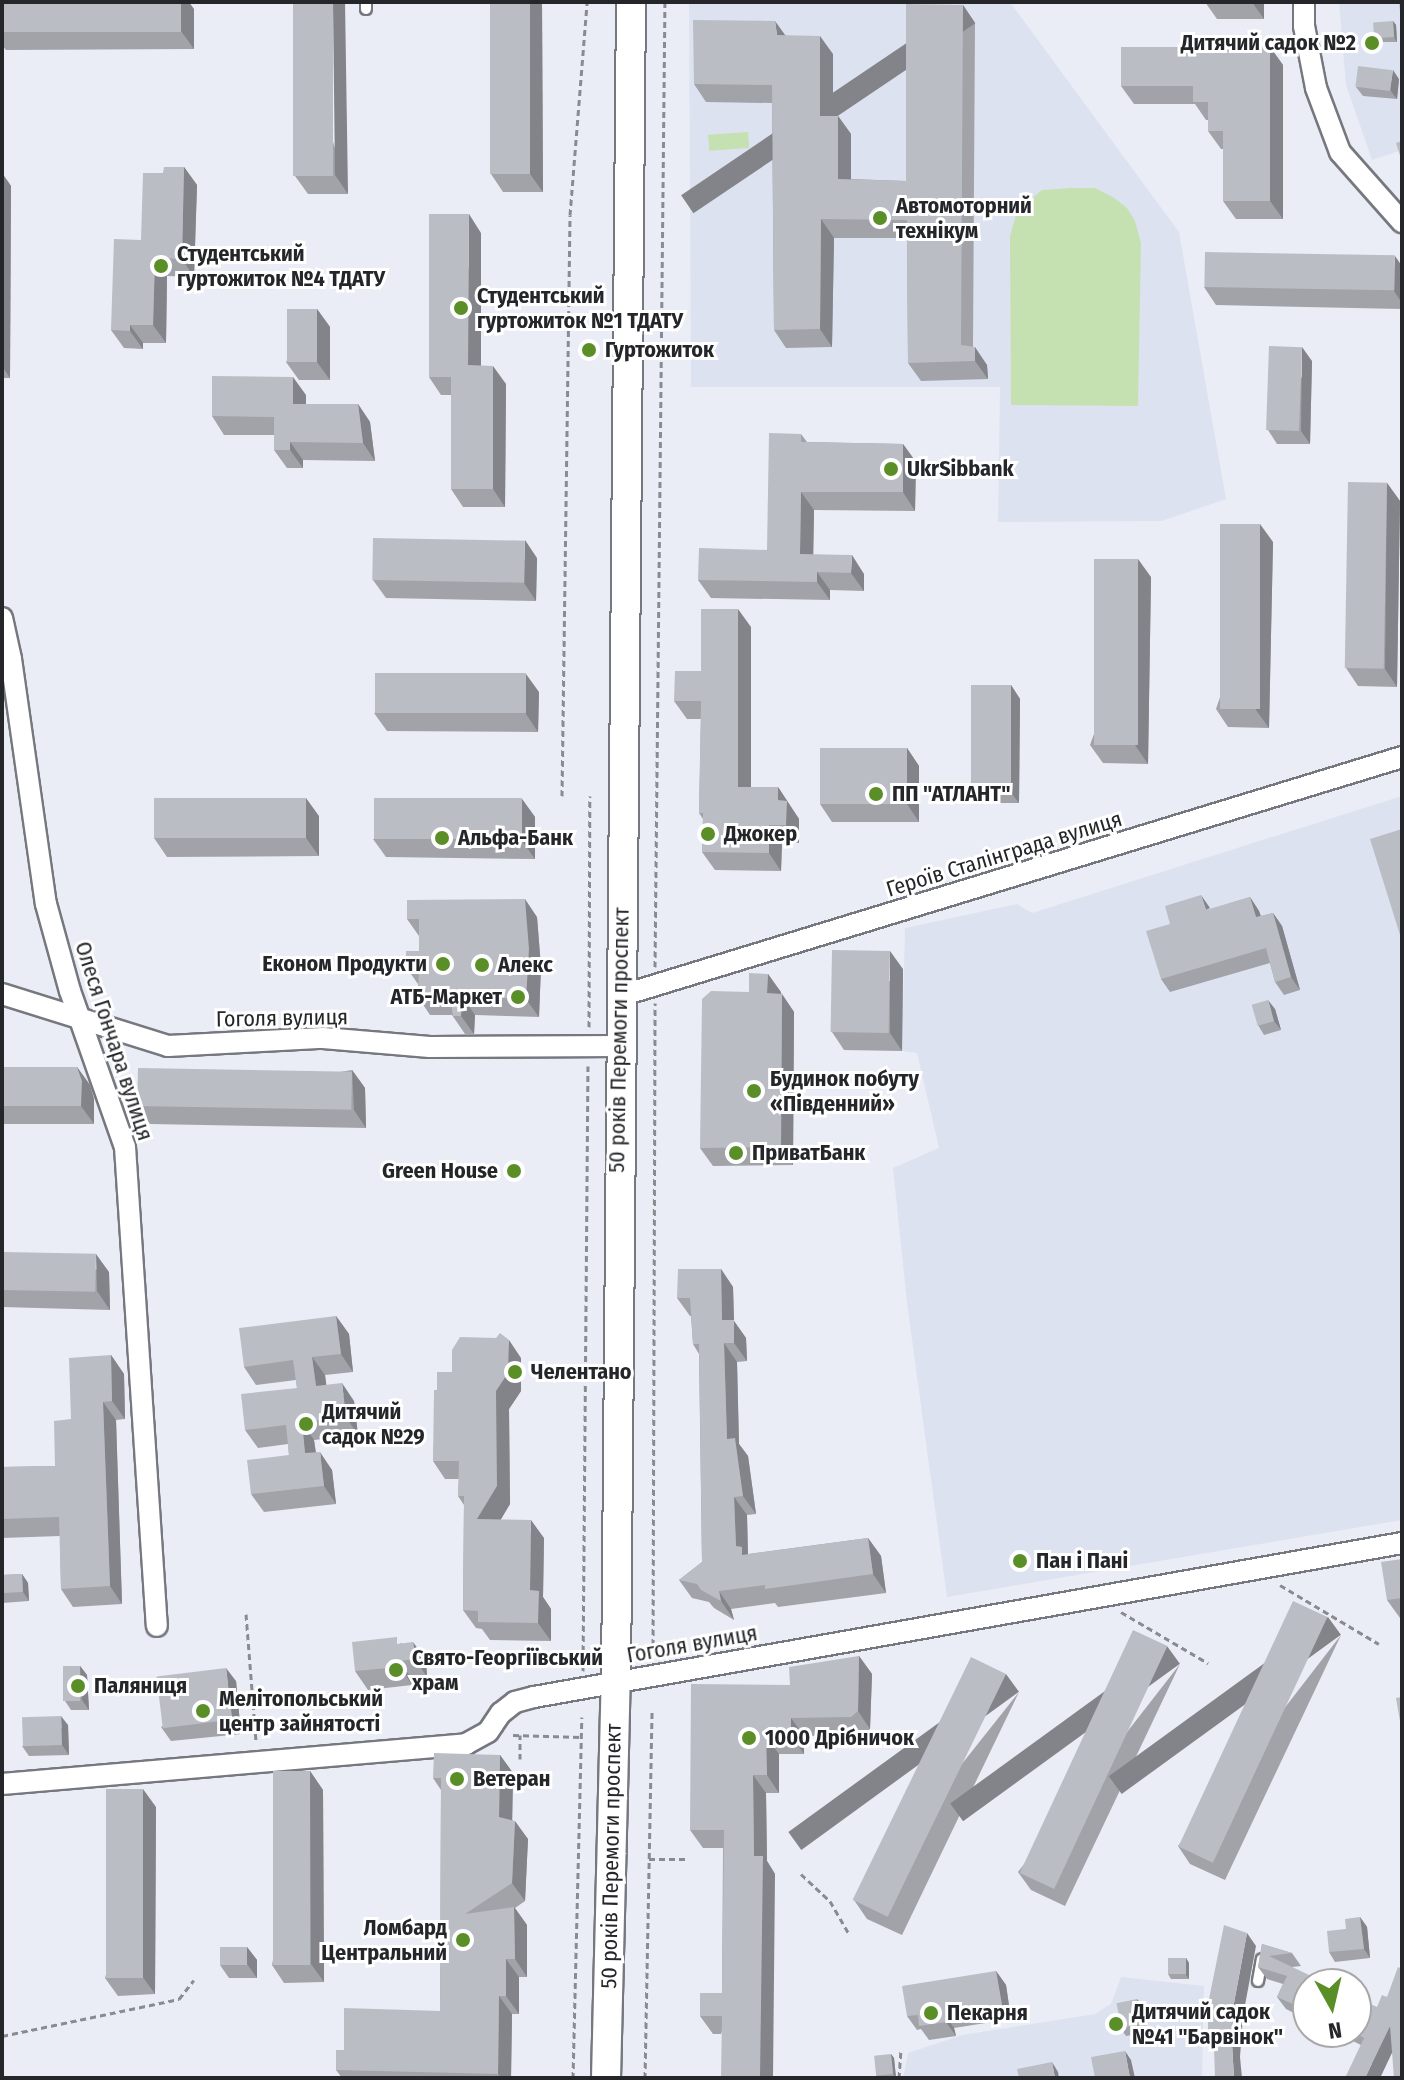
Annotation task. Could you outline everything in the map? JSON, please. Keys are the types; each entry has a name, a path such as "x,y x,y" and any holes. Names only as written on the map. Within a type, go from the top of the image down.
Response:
{"main road":[{"name":"50 років Перемоги проспект","path":"606,2078 616,1682 619,1046 631,2"}],"street":[{"path":"1304,2 1304,26 1316,88 1340,152 1402,222"},
{"name":"Олеся Гончара вулиця","path":"2,618 11,659 46,904 126,1155 157,1626"},
{"name":"Героїв Сталінграда вулиця","path":"620,996 1402,757"},
{"name":"Гоголя вулиця","path":"2,994 168,1046 323,1038 430,1047 619,1046"},
{"name":"Гоголя вулиця","path":"2,1784 466,1744 488,1732 501,1713 515,1702 1402,1543"}],"lane":[{"path":"1258,1981 1265,1947"}],"path":[{"path":"562,796 570,215 587,2"},
{"path":"653,1667 655,986 665,2"},
{"path":"583,1679 590,796"},
{"path":"1254,1569 1379,1644"},
{"path":"1109,1605 1208,1663"},
{"path":"246,1614 258,1764"},
{"path":"645,2078 652,1709"},
{"path":"573,2078 582,1717"},
{"path":"513,1735 581,1737"},
{"path":"520,1735 520,1759"},
{"path":"649,1859 687,1859"},
{"path":"801,1874 830,1901 850,1935"},
{"path":"2,2036 179,1999 194,1980"},
{"path":"899,2078 901,2050"}],"shaded area":[{"path":"689,2 1010,2 1179,232 1226,499 1162,521 998,522 1000,387 691,387"},
{"name":"Дитячий садок №2","path":"1339,2 1402,2 1402,150 1372,160 1346,85"},
{"path":"1402,796 1402,1520 947,1597 907,1303 893,1168 939,1148 917,1053 902,1051 905,928 1017,904 1032,913"},
{"name":"Дитячий садок №41 \"Барвінок\"","path":"1121,1977 1204,1986 1202,2078 903,2078 908,2053 962,2035 1095,2014 1111,2004"}],"green space":[{"path":"748,132 749,148 709,151 708,135"},
{"path":"1095,188 1113,197 1127,208 1135,221 1141,243 1138,406 1011,405 1010,236 1016,215 1042,190"}],"building":[{"path":"2,2 181,2 181,32 2,32"},
{"path":"293,2 333,2 333,176 293,176"},
{"path":"490,2 530,2 530,174 490,174"},
{"name":"Автомоторний технікум","path":"906,4 963,5 961,345 975,347 975,361 908,363 907,220 821,219 820,329 774,330 772,85 694,84 693,20 775,21 777,35 820,36 820,116 838,116 838,179 906,181"},
{"path":"1393,21 1394,37 1374,38 1373,22"},
{"path":"1121,47 1270,47 1270,201 1223,201 1223,131 1208,131 1208,102 1193,102 1193,86 1121,86"},
{"path":"1358,66 1393,70 1390,91 1355,87"},
{"path":"1402,141 1402,162 1396,143"},
{"path":"164,167 184,167 182,259 155,258 153,325 130,325 130,331 111,330 114,239 141,240 143,173 163,173"},
{"name":"Студентський гуртожиток №1 ТДАТУ","path":"429,214 469,214 468,365 493,366 493,489 451,489 451,377 429,377"},
{"path":"1205,252 1395,255 1394,290 1204,287"},
{"path":"287,309 317,309 317,362 287,362"},
{"path":"1269,346 1302,347 1299,431 1266,430"},
{"path":"212,376 293,377 293,404 358,404 363,443 290,442 290,450 274,450 274,417 212,416"},
{"path":"769,433 801,434 801,442 903,444 903,492 801,492 800,554 852,555 851,573 817,572 817,582 698,580 699,548 767,550"},
{"path":"1348,482 1387,483 1384,669 1345,668"},
{"path":"1220,524 1260,524 1260,709 1220,709"},
{"path":"373,538 525,541 524,583 372,580"},
{"path":"1094,559 1138,559 1138,745 1094,745"},
{"path":"701,609 738,609 738,787 778,787 778,800 787,801 786,825 769,825 769,853 702,852 703,813 699,813 701,701 674,701 675,671 701,671"},
{"path":"375,673 526,673 526,713 375,713"},
{"path":"971,685 1011,685 1011,789 971,789"},
{"path":"820,748 907,748 907,804 820,804"},
{"path":"154,798 306,798 306,838 154,838"},
{"path":"374,798 522,798 522,839 374,839"},
{"path":"1402,829 1402,935 1400,935 1370,839"},
{"path":"1201,895 1206,910 1250,897 1256,917 1273,913 1291,977 1275,982 1266,948 1161,979 1146,931 1170,924 1165,906"},
{"name":"Алекс","path":"525,899 529,949 526,999 462,996 461,1016 453,1016 450,997 418,997 419,968 406,967 406,951 419,951 419,919 407,919 407,900"},
{"path":"832,950 890,951 889,1033 831,1032"},
{"name":"Будинок побуту «Південний»","path":"749,973 768,974 767,993 782,994 781,1147 700,1148 702,999 711,991 749,992"},
{"path":"1268,1000 1274,1021 1258,1026 1252,1005"},
{"path":"2,1067 77,1067 82,1081 81,1106 2,1106"},
{"path":"138,1068 352,1072 351,1110 137,1106"},
{"path":"2,1252 96,1254 95,1292 2,1290"},
{"path":"678,1269 721,1269 722,1320 734,1320 734,1343 724,1343 727,1439 735,1438 743,1496 734,1497 736,1546 742,1547 742,1555 868,1538 873,1574 765,1589 765,1585 719,1591 721,1601 701,1590 697,1584 679,1580 702,1562 699,1344 693,1344 690,1298 677,1298"},
{"path":"336,1316 341,1354 312,1357 316,1386 342,1383 346,1417 302,1422 305,1453 320,1452 324,1486 251,1494 247,1460 289,1455 286,1425 245,1430 241,1394 297,1388 293,1360 244,1367 239,1328"},
{"path":"500,1333 509,1340 508,1373 496,1391 497,1486 477,1519 531,1520 530,1590 539,1591 538,1623 478,1622 478,1611 463,1610 464,1496 458,1496 459,1461 433,1461 437,1372 452,1372 452,1350 460,1337 496,1338"},
{"path":"111,1355 112,1401 103,1402 110,1586 61,1589 59,1517 2,1519 2,1467 55,1466 54,1421 71,1419 69,1358"},
{"path":"1402,1559 1402,1598 1387,1600 1381,1562"},
{"path":"22,1574 23,1592 3,1593 2,1575"},
{"path":"1293,1601 1327,1617 1213,1863 1178,1847"},
{"path":"1133,1630 1167,1646 1054,1889 1020,1873"},
{"path":"397,1637 397,1644 413,1642 415,1659 399,1661 400,1667 355,1671 352,1642"},
{"path":"859,1656 858,1711 851,1717 791,1718 791,1736 766,1736 767,1775 753,1775 754,1856 763,1856 760,2078 721,2078 722,2016 700,2016 700,1993 722,1993 724,1830 690,1830 691,1684 790,1685 789,1667"},
{"path":"971,1657 1006,1674 888,1917 853,1900"},
{"path":"63,1666 80,1666 80,1701 63,1701"},
{"name":"Мелітопольський центр зайнятості","path":"226,1668 232,1720 163,1728 157,1677"},
{"path":"1402,1697 1402,1733 1396,1698"},
{"path":"61,1716 62,1745 23,1746 22,1717"},
{"path":"434,1753 500,1755 499,1817 515,1821 512,1883 465,1914 514,1907 515,1959 506,1959 506,1996 499,1996 498,2074 336,2070 336,2050 344,2050 344,2008 440,2011 441,1778 433,1778"},
{"path":"273,1771 310,1771 310,1965 273,1965"},
{"path":"106,1789 143,1789 143,1978 106,1978"},
{"path":"1360,1917 1364,1949 1329,1952 1327,1931 1346,1929 1345,1919"},
{"path":"1224,1925 1247,1933 1234,2003 1234,2078 1215,2078 1214,2047 1208,2047 1208,2004"},
{"path":"1262,1944 1292,1953 1269,1956 1294,1968 1292,2004 1277,1997 1287,1976 1258,1967"},
{"path":"220,1947 247,1947 247,1965 220,1965"},
{"path":"1168,1958 1186,1958 1186,1974 1168,1974"},
{"path":"1398,1967 1402,1969 1402,2078 1394,2078 1390,2026 1365,2078 1345,2078 1359,2048 1372,2048 1372,2005 1377,2007 1382,1995 1387,1997"},
{"path":"996,1971 1002,2005 945,2014 946,2022 919,2026 918,2015 907,2016 902,1986"},
{"path":"1137,1999 1142,2023 1122,2028 1116,2003"},
{"path":"1125,2051 1130,2078 1095,2078 1091,2057"},
{"path":"891,2054 893,2074 876,2076 874,2056"},
{"path":"1052,2062 1055,2078 1019,2078 1017,2069"}],"place":[{"name":"Дитячий садок №2","path":"1372,43"},
{"name":"Автомоторний технікум","path":"880,218"},
{"name":"Студентський гуртожиток №4 ТДАТУ","path":"161,266"},
{"name":"Студентський гуртожиток №1 ТДАТУ","path":"461,308"},
{"name":"Гуртожиток","path":"589,350"},
{"name":"UkrSibbank","path":"891,469"},
{"name":"ПП \"АТЛАНТ\"","path":"876,794"},
{"name":"Джокер","path":"708,834"},
{"name":"Альфа-Банк","path":"442,838"},
{"name":"Економ Продукти","path":"443,964"},
{"name":"Алекс","path":"482,965"},
{"name":"АТБ-Маркет","path":"518,997"},
{"name":"Будинок побуту «Південний»","path":"754,1091"},
{"name":"ПриватБанк","path":"736,1153"},
{"name":"Green House","path":"514,1171"},
{"name":"Челентано","path":"515,1372"},
{"name":"Дитячий садок №29","path":"306,1424"},
{"name":"Пан і Пані","path":"1020,1561"},
{"name":"Свято-Георгіївський храм","path":"396,1670"},
{"name":"Паляниця","path":"78,1686"},
{"name":"Мелітопольський центр зайнятості","path":"203,1711"},
{"name":"1000 Дрібничок","path":"749,1738"},
{"name":"Ветеран","path":"457,1779"},
{"name":"Ломбард Центральний","path":"463,1940"},
{"name":"Пекарня","path":"931,2013"},
{"name":"Дитячий садок №41 \"Барвінок\"","path":"1116,2024"}]}
